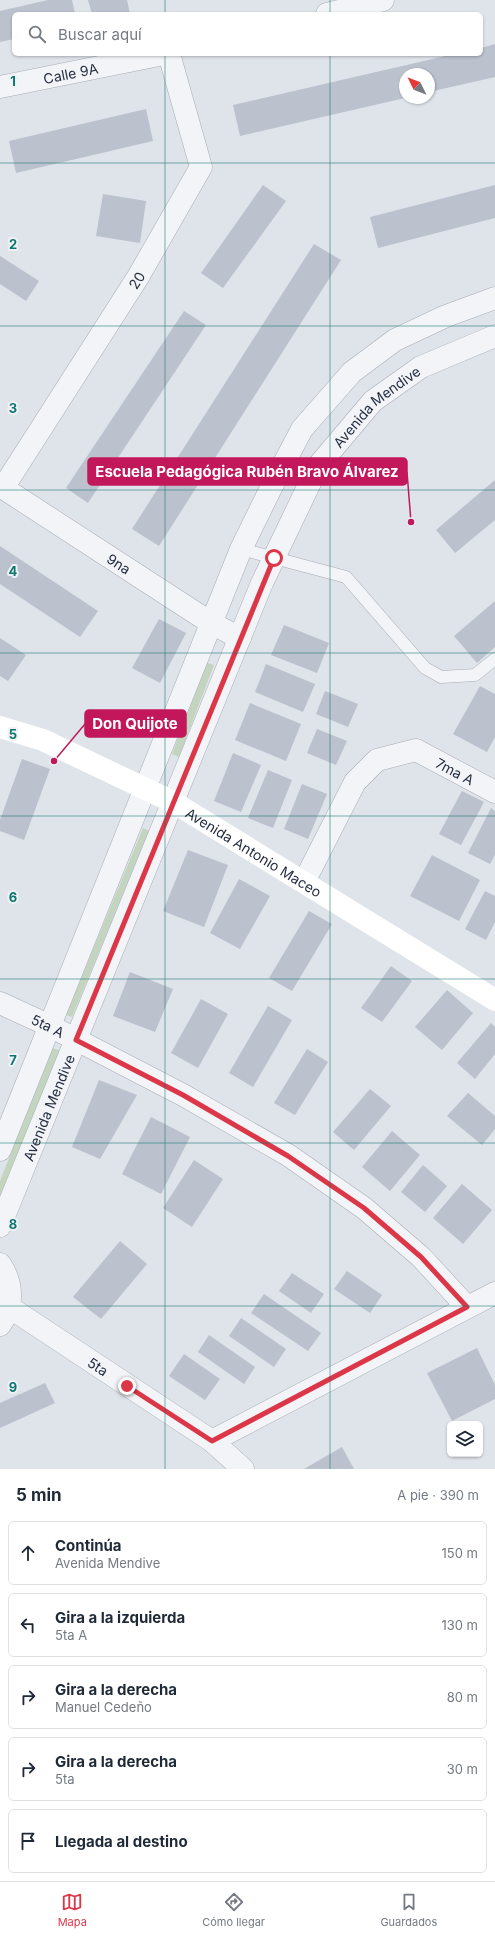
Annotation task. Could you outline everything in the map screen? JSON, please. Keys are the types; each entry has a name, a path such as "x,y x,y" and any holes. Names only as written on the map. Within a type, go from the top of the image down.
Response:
{"main road":[{"name":"Avenida Antonio Maceo","path":"0,727 43,740 173,802 495,1000"}],"street":[{"path":"335,12 383,0"},
{"name":"Calle 9A","path":"0,87 154,56"},
{"name":"20","path":"2,487 138,277 201,167 170,56"},
{"name":"Avenida Mendive","path":"0,1150 241,549 302,429 352,372 395,340 446,316 495,298"},
{"name":"Avenida Mendive","path":"0,1226 240,638 274,558 318,466 373,401 421,367 495,336"},
{"name":"9na","path":"2,487 211,623 240,638"},
{"name":"7ma A","path":"304,882 355,782 377,760 416,750 495,792"},
{"name":"5ta A","path":"0,1003 50,1026 183,1095 295,1160 370,1213 421,1257 467,1307"},
{"path":"0,1264 9,1283 11,1295 4,1316"},
{"path":"212,1441 467,1307 493,1291"},
{"name":"5ta","path":"4,1316 212,1441 244,1469"}],"lane":[{"path":"241,549 346,577 425,668 441,677 475,675 495,660"}],"green space":[{"path":"207,663 214,665 179,757 172,754"},
{"path":"143,828 149,831 72,1017 66,1015"},
{"path":"53,1048 61,1051 0,1205 0,1181"}],"building":[{"path":"48,0 72,0 75,12 12,12 12,39 0,42 0,11"},
{"path":"88,0 127,0 130,12 91,12"},
{"path":"495,44 495,77 435,91 435,68 399,68 399,99 240,136 233,105 445,56 483,56 483,47"},
{"path":"146,109 153,141 16,173 9,141"},
{"path":"263,185 286,201 223,288 201,273"},
{"path":"495,185 495,218 378,248 370,217"},
{"path":"103,194 146,201 140,243 96,236"},
{"path":"314,244 341,260 159,546 132,529"},
{"path":"0,256 39,281 26,301 0,284"},
{"path":"184,311 206,325 88,503 66,488"},
{"path":"495,480 495,520 455,553 436,530"},
{"path":"0,546 98,611 80,637 0,584"},
{"path":"495,601 495,647 477,663 454,636"},
{"path":"159,619 186,633 160,683 132,668"},
{"path":"284,625 329,643 317,673 271,655"},
{"path":"0,638 26,655 8,681 0,676"},
{"path":"266,664 315,684 303,712 255,692"},
{"path":"480,686 495,694 495,737 487,752 453,734"},
{"path":"325,691 358,704 348,727 316,714"},
{"path":"250,703 301,724 286,761 235,740"},
{"path":"317,729 347,741 336,765 307,753"},
{"path":"233,753 261,765 241,812 214,801"},
{"path":"22,759 50,769 24,840 0,831 0,820"},
{"path":"268,770 292,780 273,828 248,818"},
{"path":"302,784 327,794 308,839 284,829"},
{"path":"462,791 484,802 461,845 439,834"},
{"path":"491,808 495,811 495,855 490,864 468,853"},
{"path":"188,850 228,865 204,927 163,911"},
{"path":"432,855 480,880 459,921 410,896"},
{"path":"239,879 270,896 240,949 210,933"},
{"path":"485,891 495,896 495,922 486,940 465,929"},
{"path":"309,911 332,924 292,991 269,978"},
{"path":"391,966 412,981 382,1022 361,1008"},
{"path":"130,972 173,989 155,1032 113,1016"},
{"path":"447,990 473,1013 442,1050 415,1027"},
{"path":"201,999 228,1014 198,1068 171,1053"},
{"path":"268,1006 292,1020 253,1087 229,1073"},
{"path":"491,1023 495,1027 495,1054 475,1079 457,1063"},
{"path":"307,1049 328,1062 295,1115 274,1103"},
{"path":"99,1080 137,1095 100,1159 72,1147"},
{"path":"370,1089 391,1106 354,1150 333,1132"},
{"path":"468,1093 495,1116 495,1129 482,1145 447,1116"},
{"path":"151,1117 190,1137 161,1194 122,1174"},
{"path":"392,1131 420,1155 390,1191 362,1167"},
{"path":"194,1160 223,1179 192,1227 163,1208"},
{"path":"423,1165 447,1186 425,1212 401,1192"},
{"path":"462,1184 492,1210 463,1244 433,1218"},
{"path":"120,1241 147,1264 101,1319 73,1297"},
{"path":"347,1271 382,1295 370,1313 334,1289"},
{"path":"292,1273 324,1294 311,1313 279,1291"},
{"path":"264,1294 321,1333 308,1351 251,1313"},
{"path":"241,1318 286,1349 274,1367 229,1336"},
{"path":"209,1335 255,1367 244,1384 198,1352"},
{"path":"477,1348 495,1385 495,1399 452,1421 427,1373"},
{"path":"184,1354 220,1379 205,1400 169,1376"},
{"path":"45,1383 55,1403 0,1428 0,1403"},
{"path":"342,1447 354,1469 304,1469"}],"place":[{"name":"Escuela Pedagógica Rubén Bravo Álvarez","path":"411,522"},
{"name":"Don Quijote","path":"54,761"}],"route":[{"path":"127,1386 212,1441 467,1307 421,1257 364,1208 288,1156 183,1095 76,1040 262,583 274,558"}]}
